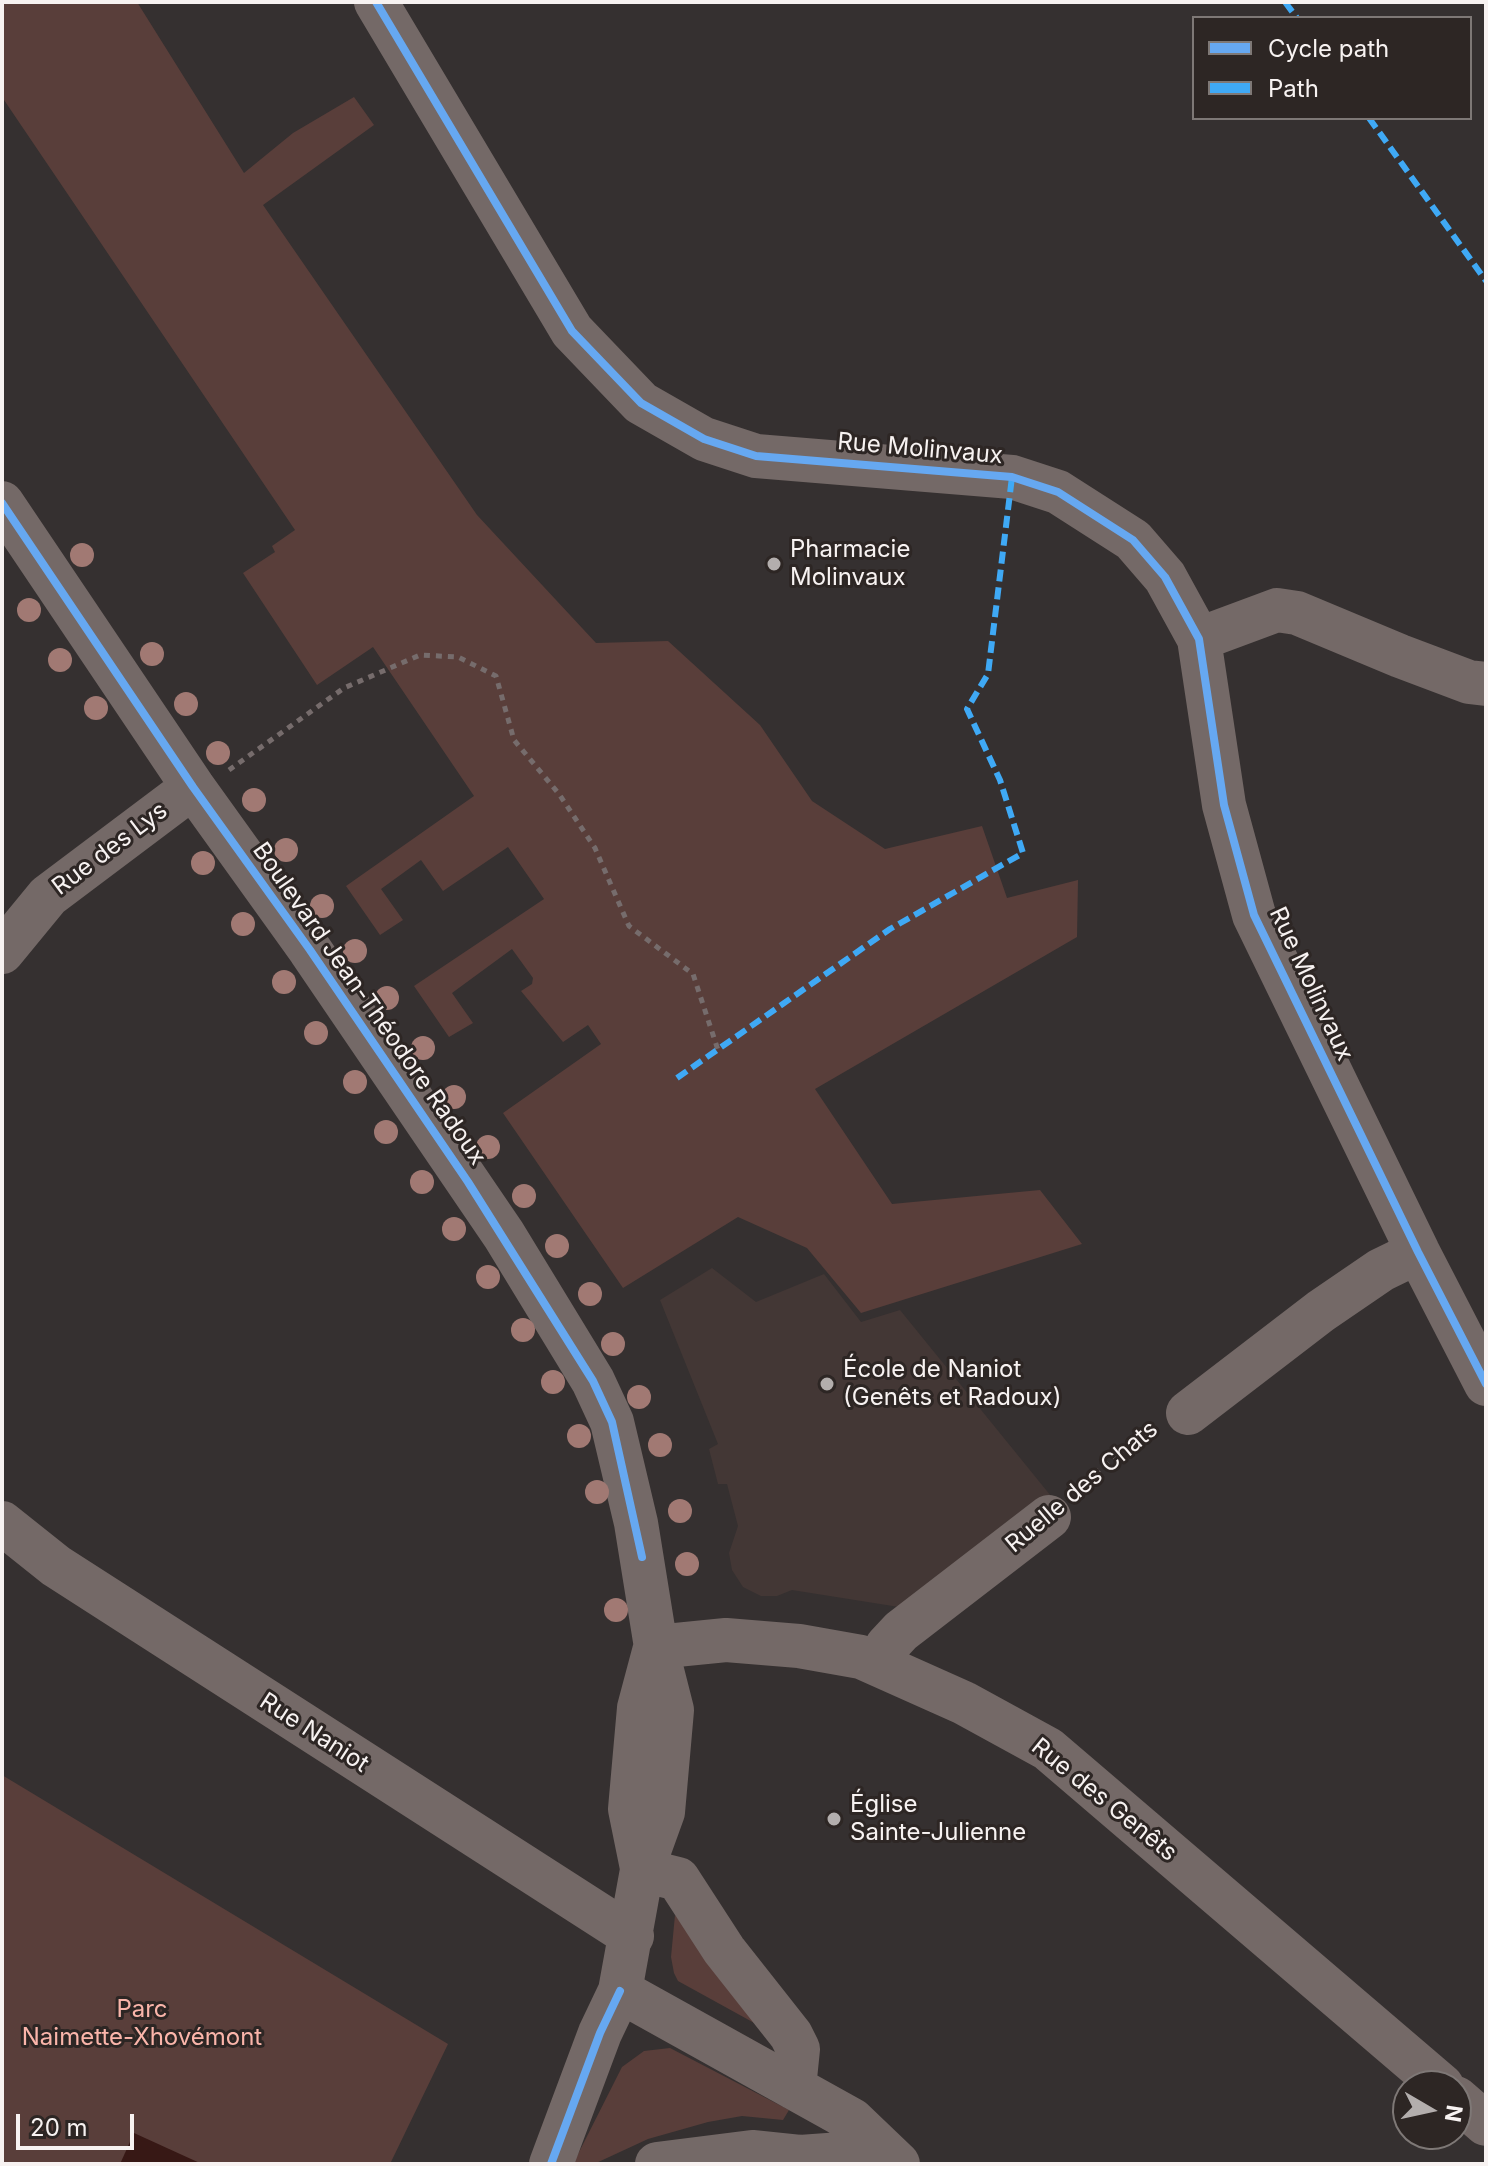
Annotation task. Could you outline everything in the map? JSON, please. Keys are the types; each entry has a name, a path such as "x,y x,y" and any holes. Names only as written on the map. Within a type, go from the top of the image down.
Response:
{"street":[{"name":"Rue Molinvaux","path":"376,2 572,331 641,403 704,439 756,456 1012,477 1058,492 1133,540 1165,577 1199,639 1224,805 1254,915 1418,1252 1486,1384"},
{"name":"Boulevard Jean-Théodore Radoux","path":"2,503 195,790 310,950 483,1203 593,1381 612,1422 636,1523 656,1647 672,1710 663,1812 642,1870 620,1991 600,2033 551,2164"},
{"path":"1199,639 1277,610 1297,613 1469,682 1486,684"},
{"name":"Rue des Lys","path":"2,952 48,896 195,790"},
{"name":"Ruelle des Chats","path":"1188,1413 1321,1311 1381,1270 1418,1252"},
{"name":"Ruelle des Chats","path":"880,1663 887,1646 901,1631 1049,1517"},
{"name":"Rue Naniot","path":"2,1523 56,1566 632,1936"},
{"name":"Rue des Genêts","path":"656,1647 726,1640 759,1641 830,1650 880,1663 964,1703 1048,1749 1423,2070"},
{"path":"642,1870 678,1879 724,1950 791,2035 798,2049 794,2088"},
{"path":"620,1991 852,2120 891,2157"},
{"path":"657,2164 752,2152 800,2157 891,2157"}],"path":[{"path":"195,790 344,688 420,655 458,657 496,676 514,740 559,794 595,848 629,926 693,974 718,1050"}],"shaded area":[{"name":"École de Naniot (Genêts et Radoux)","path":"712,1268 756,1302 824,1274 861,1322 900,1310 1055,1501 899,1607 792,1590 777,1596 761,1596 743,1587 732,1570 729,1553 738,1526 727,1484 718,1484 709,1449 718,1444 660,1300"},
{"path":"134,2133 202,2164 120,2164"}],"green space":[{"path":"2,2 137,2 244,173 293,133 354,97 374,125 263,205 477,515 596,643 668,641 760,725 812,801 885,849 982,826 1007,898 1078,880 1077,937 815,1089 892,1204 1040,1190 1082,1244 861,1313 807,1248 738,1217 623,1288 503,1113 601,1044 588,1025 563,1042 521,991 532,984 533,978 512,949 452,993 473,1023 449,1037 414,986 544,899 508,847 443,891 421,860 381,889 403,920 380,935 346,886 474,796 373,647 317,685 243,573 275,552 272,546 295,530 2,97"},
{"name":"Parc Naimette-Xhovémont","path":"2,1775 448,2044 390,2164 2,2164"},
{"path":"675,1915 767,2030 678,1981 671,1957"},
{"path":"670,2048 789,2110 783,2120 742,2116 708,2122 648,2139 594,2164 573,2164 622,2067 644,2051"}],"marked path":[{"path":"1285,2 1296,16"},
{"path":"1370,120 1486,281"},
{"path":"677,1078 890,929 1023,853 1000,780 967,709 988,674 1012,477"}],"cycle path":[{"path":"376,2 572,331 641,403 704,439 756,456 1012,477 1058,492 1133,540 1165,577 1199,639 1224,805 1254,915 1418,1252 1486,1384"},
{"path":"2,503 193,787 310,950 468,1182 593,1381 612,1422 642,1557"},
{"path":"551,2164 600,2033 620,1991"}],"place":[{"name":"Pharmacie Molinvaux","path":"774,564"},
{"name":"École de Naniot (Genêts et Radoux)","path":"827,1384"},
{"name":"Église Sainte-Julienne","path":"834,1819"}]}
